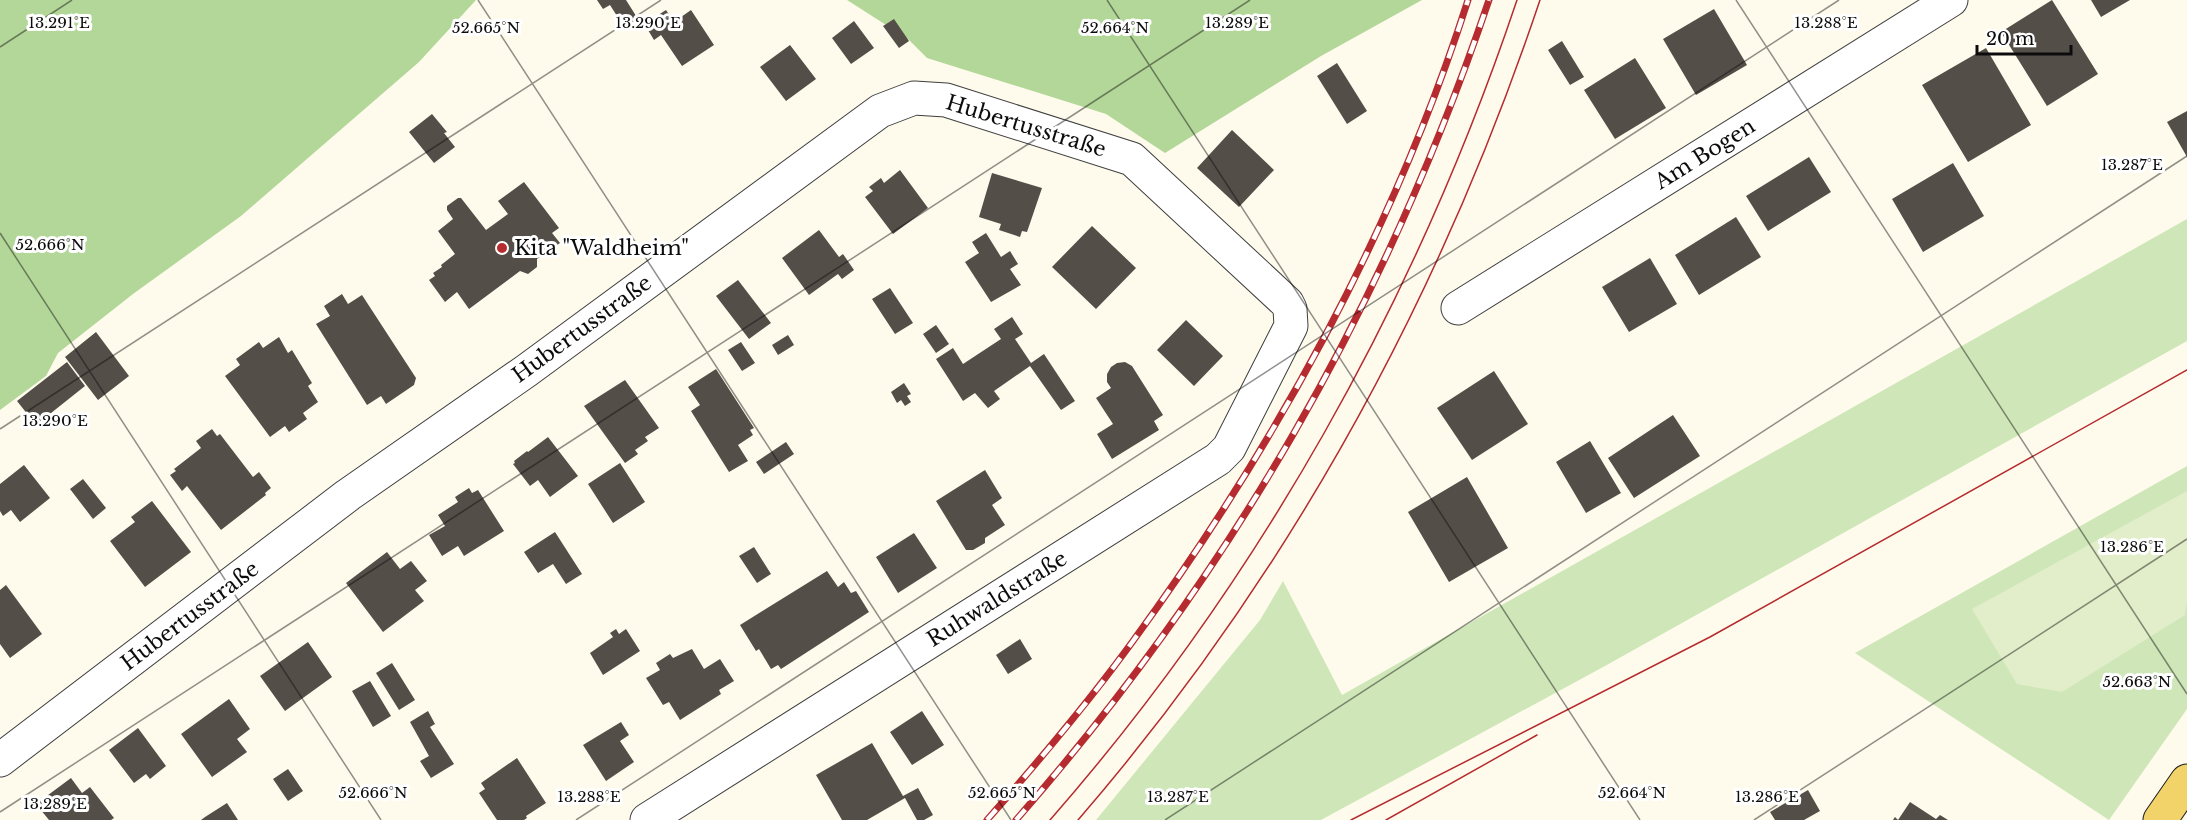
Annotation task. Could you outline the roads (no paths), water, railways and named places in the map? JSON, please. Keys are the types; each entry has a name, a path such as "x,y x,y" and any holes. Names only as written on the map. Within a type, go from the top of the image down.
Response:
{"main road":[{"path":"2160,820 2187,781"}],"street":[{"name":"Am Bogen","path":"1458,308 1952,0"},
{"name":"Hubertusstraße","path":"0,760 348,495 526,371 880,111 897,103 914,98 946,100 1131,159 1287,303 1290,309 1291,326"},
{"name":"Ruhwaldstraße","path":"647,820 1218,459 1229,447 1291,326"}],"tram line":[{"path":"1050,820 1126,728 1197,633 1263,535 1324,433 1380,329 1431,222 1477,112 1517,0"},
{"path":"1078,820 1154,727 1224,632 1290,534 1350,433 1404,329 1454,222 1499,113 1540,0"},
{"path":"1351,820 1710,637 2187,370"},
{"path":"1386,820 1537,735"}],"railway":[{"path":"987,820 1062,732 1133,641 1235,492 1282,414 1367,253 1405,170 1468,0"},
{"path":"1016,820 1093,728 1165,633 1232,535 1293,434 1350,330 1401,223 1448,113 1489,0"}],"place":[{"name":"Kita \"Waldheim\"","path":"502,248"}]}
